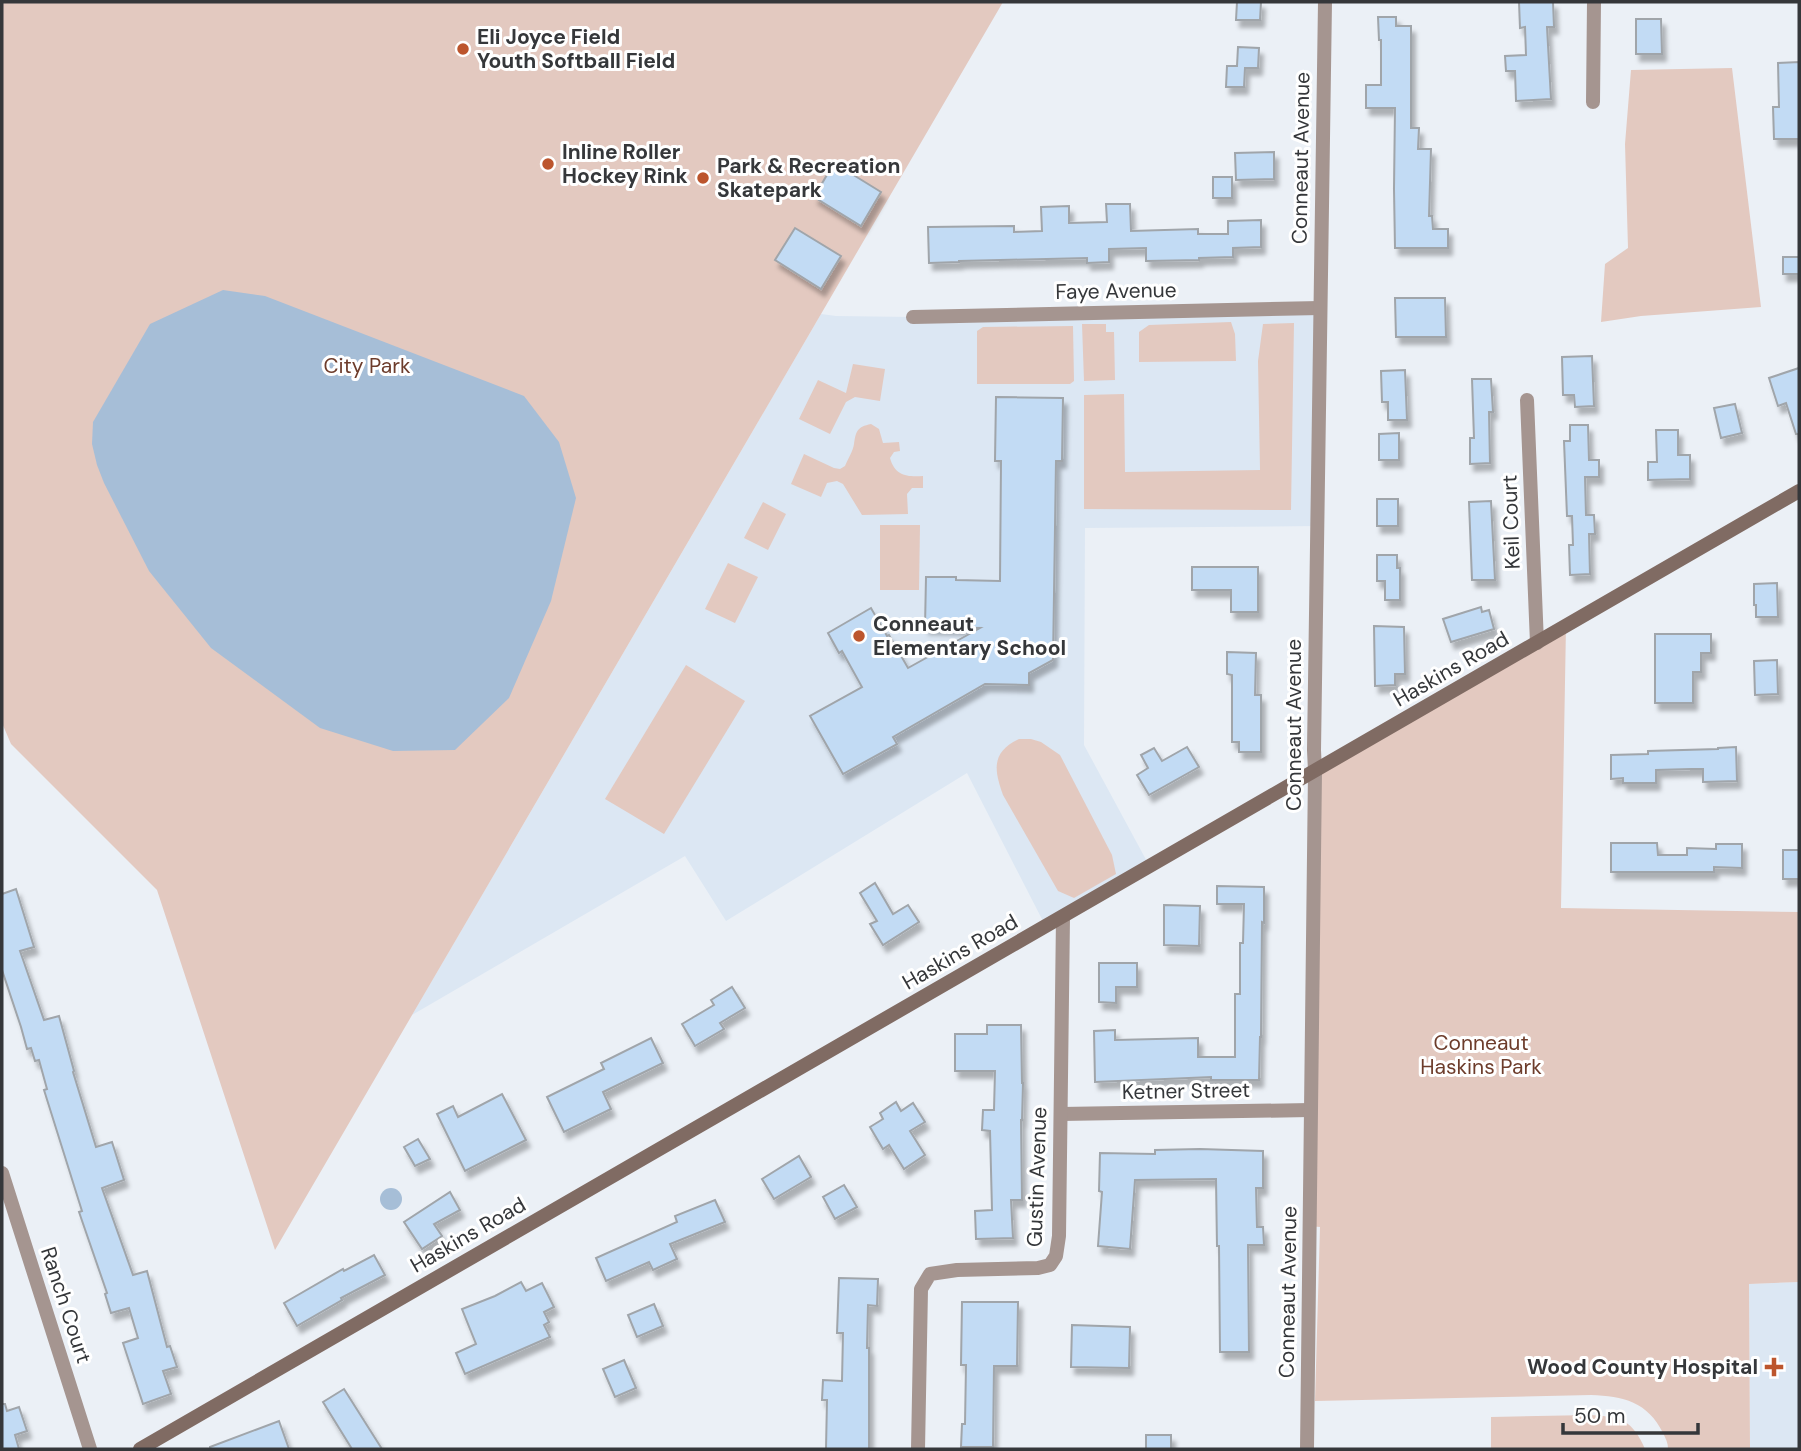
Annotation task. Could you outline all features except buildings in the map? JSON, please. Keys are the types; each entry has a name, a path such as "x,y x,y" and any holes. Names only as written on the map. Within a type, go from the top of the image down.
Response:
{"main road":[{"name":"Haskins Road","path":"141,1449 1799,491"}],"street":[{"name":"Conneaut Avenue","path":"1307,1449 1325,2"},
{"path":"1593,102 1594,2"},
{"name":"Faye Avenue","path":"913,317 1320,308"},
{"name":"Keil Court","path":"1527,400 1537,643"},
{"name":"Gustin Avenue","path":"918,1449 921,1289 930,1274 957,1270 1038,1268 1050,1265 1056,1256 1059,1236 1063,917"},
{"name":"Ketner Street","path":"1061,1114 1310,1110"},
{"name":"Ranch Court","path":"2,1173 90,1449"}],"shaded area":[{"name":"Conneaut Elementary School","path":"1320,308 1318,526 1085,528 1084,745 1150,867 1046,927 967,773 726,921 685,856 412,1015 821,314 913,317"},
{"name":"Wood County Hospital","path":"1799,1282 1799,1449 1750,1449 1749,1284"}],"green space":[{"name":"City Park","path":"2,2 1003,2 275,1250 157,890 11,744 2,723"},
{"path":"1732,68 1761,307 1641,316 1601,322 1605,264 1628,248 1625,144 1631,70"},
{"path":"1231,322 1235,334 1236,361 1139,362 1139,332 1149,325"},
{"path":"1294,323 1291,510 1084,509 1084,395 1124,394 1125,472 1260,470 1258,361 1263,324"},
{"path":"1082,324 1106,324 1106,332 1114,332 1115,380 1084,381"},
{"path":"1073,326 1074,381 1070,384 977,384 977,331 983,327"},
{"path":"853,364 885,369 880,401 855,397 846,402 830,434 799,419 818,380 846,393"},
{"path":"871,424 879,429 883,443 899,442 900,451 894,452 890,458 898,472 923,476 923,488 912,488 907,494 908,514 862,515 843,484 837,481 827,483 821,497 791,484 804,454 834,468 845,466 858,430"},
{"path":"763,502 786,514 768,550 744,538"},
{"path":"880,525 920,525 919,590 880,590"},
{"path":"728,563 758,577 735,623 705,609"},
{"name":"Conneaut Haskins Park","path":"1566,626 1561,908 1799,912 1799,1282 1749,1284 1750,1449 1668,1449 1666,1439 1650,1414 1624,1399 1603,1396 1315,1401 1320,1227 1309,1226 1315,771"},
{"path":"686,665 745,701 664,834 605,799"},
{"path":"1019,739 1041,742 1060,755 1112,855 1116,874 1074,898 1058,891 1003,795 997,762 1003,750"},
{"path":"1591,1415 1625,1422 1645,1449 1491,1449 1491,1417"}],"water":[{"path":"223,290 265,296 524,396 559,442 576,498 551,601 509,698 455,750 393,751 320,728 211,648 149,571 104,483 92,444 93,422 150,324"},
{"path":"391,1188 399,1191 402,1199 399,1207 391,1210 383,1207 380,1199 383,1191"}],"place":[{"name":"Eli Joyce Field Youth Softball Field","path":"463,49"},
{"name":"Inline Roller Hockey Rink","path":"548,164"},
{"name":"Park & Recreation Skatepark","path":"703,178"},
{"name":"Conneaut Elementary School","path":"859,636"},
{"name":"Wood County Hospital","path":"1774,1367"}]}
